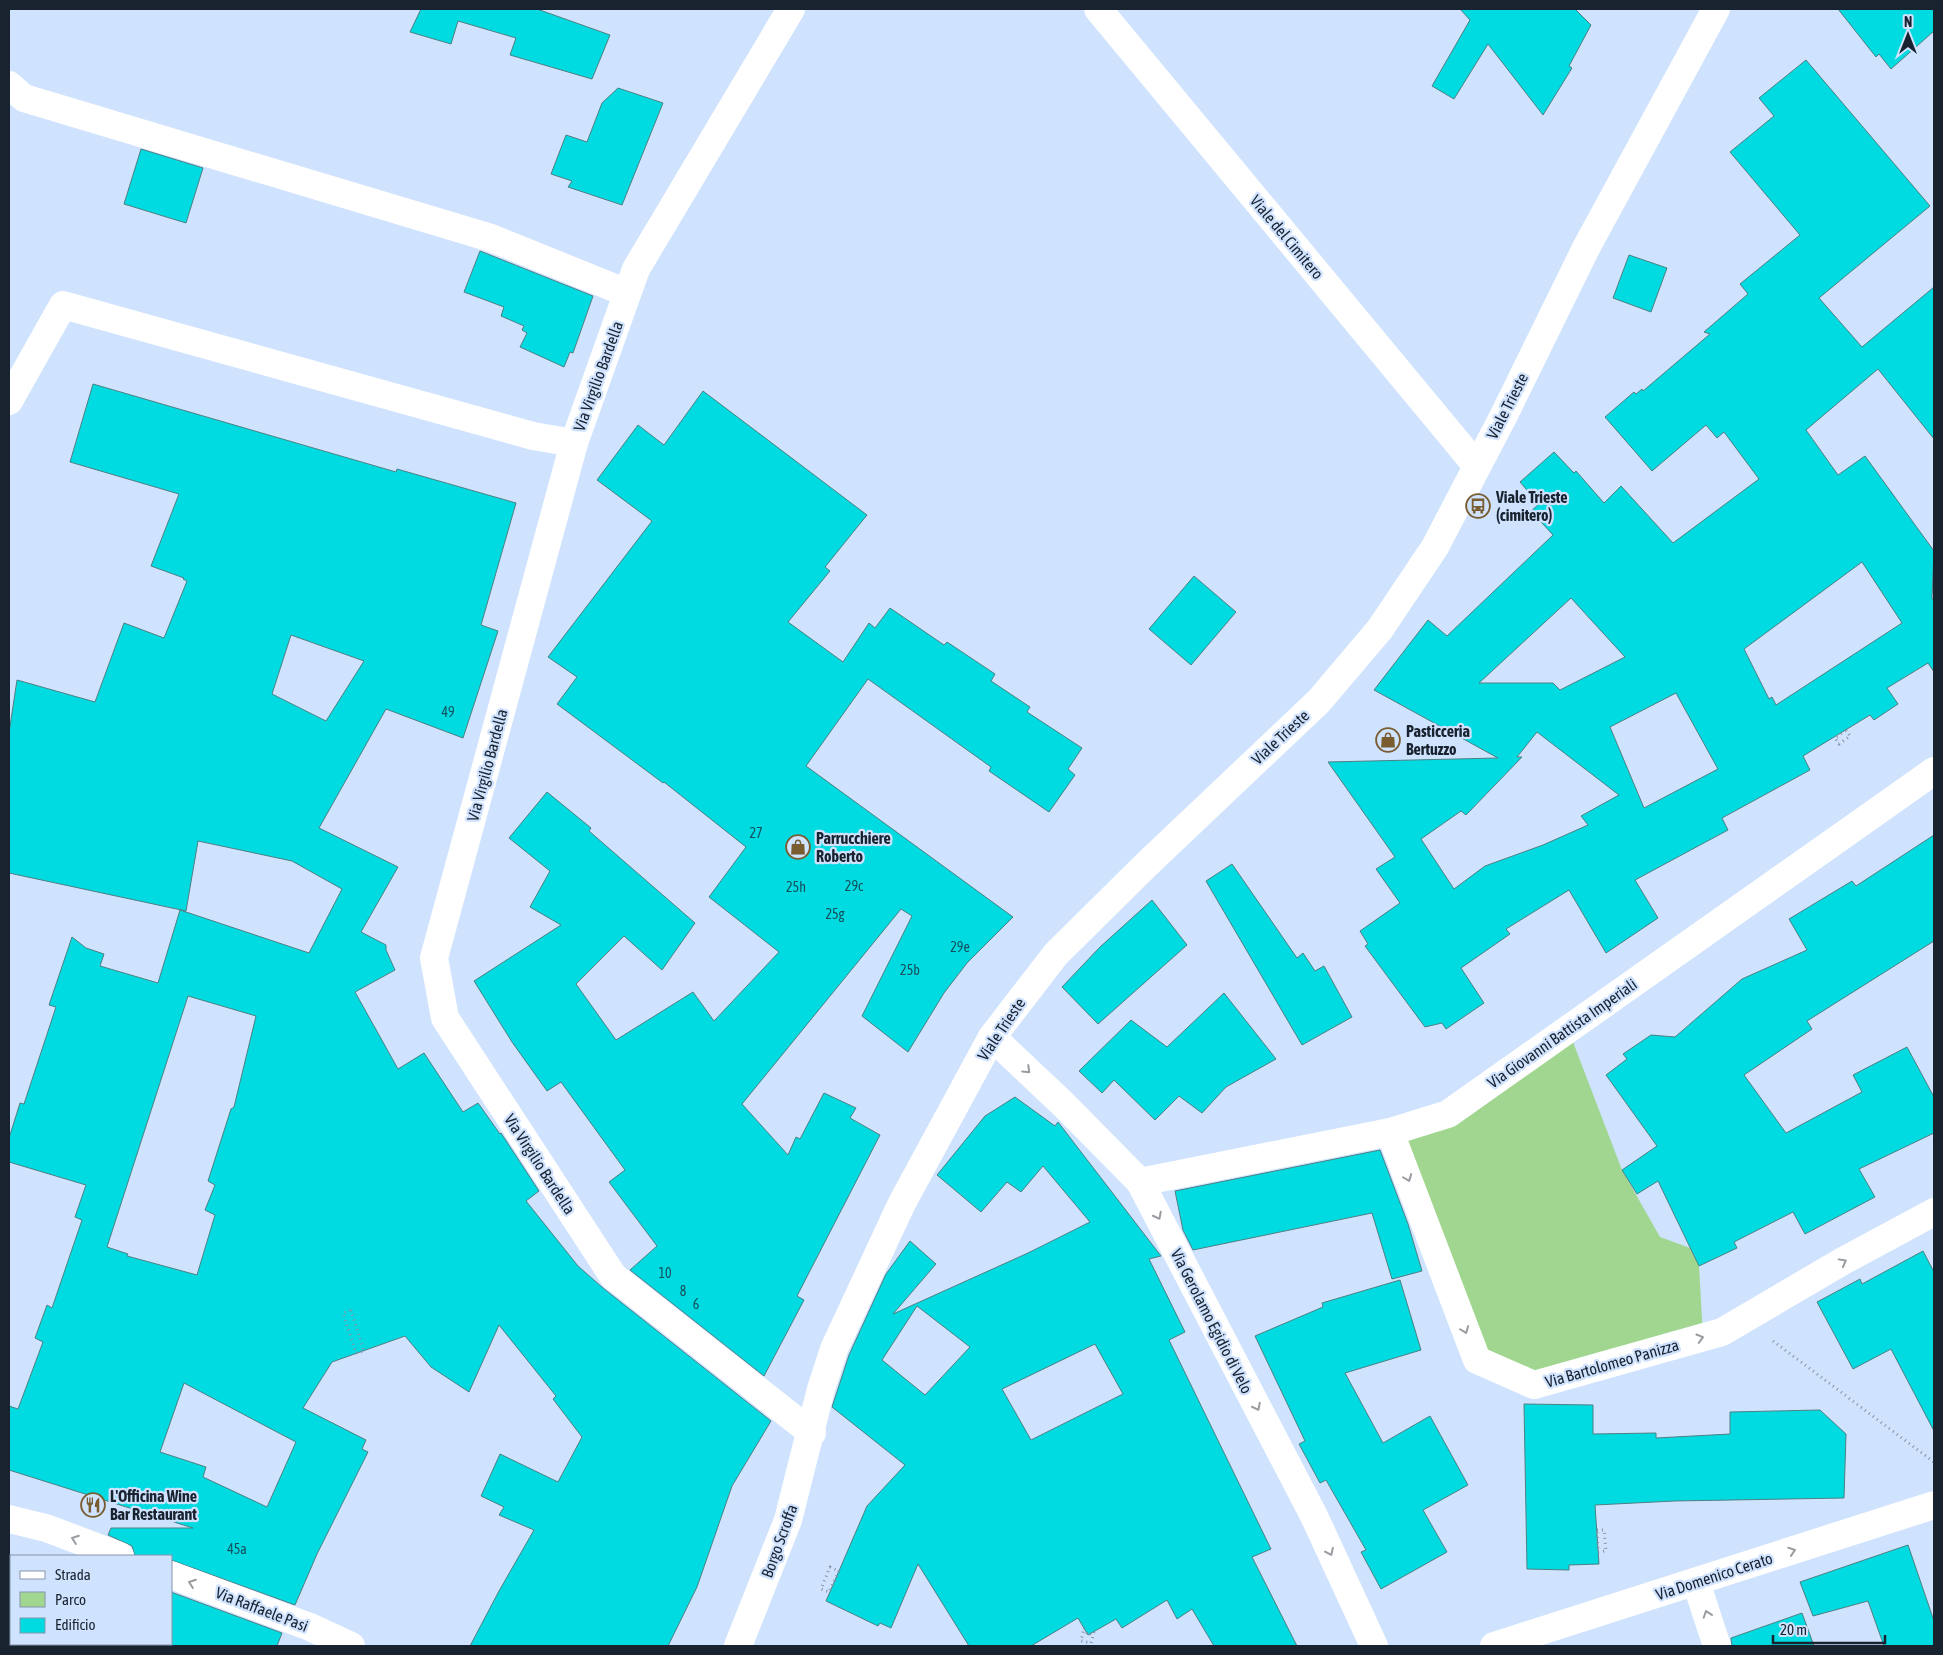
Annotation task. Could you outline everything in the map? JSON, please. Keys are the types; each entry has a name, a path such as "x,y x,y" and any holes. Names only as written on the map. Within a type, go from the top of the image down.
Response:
{"street":[{"name":"Via Virgilio Bardella","path":"791,9 641,260 628,293 574,443 434,958 445,1018 613,1276 812,1432"},
{"name":"Viale del Cimitero","path":"1098,9 1476,465"},
{"name":"Viale Trieste","path":"812,1432 821,1389 834,1349 902,1203 992,1037 1056,954 1147,864 1319,700 1374,636 1435,547 1476,465 1503,417 1586,248 1716,9"},
{"path":"9,85 24,98 491,238 628,293"},
{"path":"9,401 62,305 533,436 574,443"},
{"name":"Via Giovanni Battista Imperiali","path":"1140,1182 1390,1132 1448,1114 1934,771"},
{"name":"Via Gerolamo Egidio di Velo","path":"992,1037 1063,1104 1140,1182 1314,1516 1374,1646"},
{"name":"Via Bartolomeo Panizza","path":"1390,1132 1477,1360 1534,1385 1722,1332 1843,1261 1934,1212"},
{"name":"Borgo Scroffa","path":"738,1646 788,1520 812,1432"},
{"name":"Via Domenico Cerato","path":"1494,1646 1934,1505"},
{"path":"9,1519 46,1528 117,1555"},
{"name":"Via Raffaele Pasi","path":"172,1575 310,1627 351,1646"},
{"path":"1696,1582 1717,1646"}],"path":[{"path":"1846,730 1850,736 1839,744 1835,738 1846,730"},
{"path":"351,1310 364,1351 356,1354 343,1313 351,1310"},
{"path":"1743,1320 1934,1462"},
{"path":"1596,1530 1604,1530 1606,1551 1598,1552 1596,1530"},
{"path":"830,1567 839,1571 829,1592 820,1589 830,1567"},
{"path":"1084,1628 1088,1635 1094,1632 1091,1643 1081,1641 1084,1628"}],"green space":[{"path":"1568,1029 1622,1170 1660,1237 1690,1248 1699,1266 1703,1337 1534,1385 1477,1360 1390,1132"}],"building":[{"path":"421,9 537,9 610,35 592,79 510,55 516,38 458,21 451,44 410,32"},
{"path":"1460,9 1575,9 1591,25 1569,66 1572,68 1543,115 1488,44 1454,99 1432,86 1470,20"},
{"path":"1838,9 1934,9 1934,31 1891,69 1879,54 1876,57"},
{"path":"1806,60 1930,206 1819,298 1862,347 1934,287 1934,439 1878,369 1806,430 1838,475 1865,456 1934,551 1932,598 1934,602 1934,672 1928,663 1887,688 1898,704 1874,720 1870,715 1803,756 1810,770 1722,818 1728,830 1635,880 1658,918 1606,953 1569,890 1506,929 1510,934 1461,968 1484,1003 1446,1029 1442,1023 1425,1027 1365,946 1368,944 1360,931 1400,903 1376,869 1395,857 1328,762 1498,758 1374,690 1428,620 1447,636 1553,535 1531,511 1539,504 1520,482 1554,452 1574,473 1576,471 1604,503 1621,486 1673,543 1759,479 1724,432 1717,438 1706,425 1652,471 1605,417 1634,392 1636,394 1642,389 1643,391 1710,334 1704,332 1748,294 1740,284 1800,235 1730,152 1774,116 1759,98","holes":["1862,562 1902,623 1776,705 1772,697 1769,699 1744,649","1571,598 1625,657 1560,690 1553,683 1479,683","1676,693 1718,769 1644,808 1610,727","1537,732 1619,795 1581,816 1588,825 1543,845 1485,866 1454,889 1421,839 1461,811 1466,815 1522,757 1517,757"]},
{"path":"618,88 663,103 622,205 568,187 572,181 551,174 566,135 587,142 602,103"},
{"path":"141,149 203,168 186,223 124,204"},
{"path":"480,251 593,296 573,353 570,352 564,367 520,347 527,333 522,330 524,326 501,316 504,307 464,292"},
{"path":"1629,255 1667,268 1651,312 1613,298"},
{"path":"93,384 396,472 397,469 516,503 481,625 498,631 463,738 386,709 319,828 398,867 361,932 386,945 386,950 395,970 355,992 398,1069 424,1053 463,1112 478,1103 501,1133 539,1191 526,1201 578,1266 771,1421 732,1486 697,1587 668,1646 470,1646 534,1530 499,1515 504,1507 481,1496 500,1454 558,1482 582,1437 553,1399 556,1396 499,1325 469,1392 431,1367 405,1336 332,1362 303,1408 366,1440 362,1449 368,1452 317,1554 295,1605 172,1560 172,1555 135,1555 132,1546 108,1535 111,1528 193,1528 9,1470 9,1406 18,1409 43,1342 35,1338 47,1305 52,1308 82,1220 75,1217 86,1185 9,1162 9,1138 20,1103 24,1104 56,1007 49,1005 72,937 86,948 104,954 100,966 158,983 180,910 309,953 342,889 292,861 198,841 186,911 9,873 9,733 17,680 95,702 124,623 164,638 187,581 184,578 151,566 179,494 70,462","holes":["291,635 364,661 326,721 272,694","188,996 256,1016 234,1107 231,1109 208,1181 215,1185 205,1210 215,1215 197,1275 127,1256 128,1254 107,1247","184,1383 296,1442 267,1507 203,1477 206,1467 160,1452"]},
{"path":"703,391 867,515 825,567 830,571 788,622 843,662 869,623 875,628 890,608 944,645 947,642 995,674 991,681 1030,707 1027,712 1082,748 1068,769 1075,775 1049,812 989,771 991,767 868,679 806,766 1013,917 967,963 944,993 908,1052 862,1016 912,916 901,909 742,1104 788,1155 796,1137 800,1139 824,1093 856,1108 850,1118 880,1135 797,1296 804,1300 764,1376 630,1270 657,1246 609,1182 625,1170 561,1082 547,1091 512,1042 474,981 561,925 530,907 550,871 509,838 547,792 591,828 589,831 695,923 662,970 624,936 576,984 616,1040 693,992 714,1021 779,952 709,897 746,847 664,782 557,704 577,677 548,657 652,521 597,480 638,425 664,445"},
{"path":"1194,576 1236,612 1191,665 1149,629"},
{"path":"1934,835 1934,941 1807,1021 1812,1029 1744,1075 1786,1133 1862,1092 1853,1075 1907,1047 1934,1097 1934,1133 1859,1169 1875,1197 1805,1234 1793,1212 1734,1242 1737,1248 1699,1266 1658,1181 1637,1194 1622,1170 1657,1146 1606,1075 1627,1059 1623,1054 1651,1035 1675,1037 1742,979 1807,950 1789,919 1852,881 1856,886"},
{"path":"1232,864 1297,958 1303,953 1315,971 1324,966 1352,1017 1302,1045 1206,881"},
{"path":"1152,900 1187,945 1098,1024 1062,987 1100,947"},
{"path":"1224,993 1276,1059 1226,1087 1202,1113 1179,1096 1155,1120 1114,1080 1102,1093 1079,1071 1131,1020 1167,1047"},
{"path":"1015,1097 1055,1126 1058,1122 1161,1256 1149,1259 1185,1332 1169,1340 1271,1549 1252,1557 1297,1646 1214,1646 1192,1609 1177,1619 1167,1600 1122,1628 1116,1619 1088,1635 1078,1618 1031,1646 969,1646 918,1564 891,1628 880,1623 878,1626 826,1601 867,1506 905,1465 832,1407 849,1355 886,1274 910,1241 936,1264 893,1314 1028,1253 1090,1222 1043,1166 1021,1192 1007,1182 981,1212 937,1175 985,1116","holes":["917,1306 970,1347 925,1395 882,1360","1095,1344 1123,1394 1031,1440 1002,1389"]},
{"path":"1380,1150 1408,1224 1422,1271 1392,1279 1372,1213 1193,1250 1183,1230 1175,1191"},
{"path":"1923,1251 1934,1272 1934,1431 1891,1349 1853,1369 1817,1302 1860,1279 1862,1284"},
{"path":"1400,1280 1421,1350 1345,1373 1383,1443 1430,1416 1468,1485 1423,1510 1447,1552 1381,1589 1361,1552 1366,1550 1326,1480 1320,1483 1299,1444 1305,1441 1255,1336 1323,1307 1322,1303"},
{"path":"1524,1404 1593,1405 1593,1434 1656,1433 1656,1438 1730,1434 1730,1412 1820,1410 1846,1434 1844,1498 1674,1501 1595,1505 1599,1564 1569,1565 1569,1570 1527,1569"},
{"path":"1908,1545 1934,1621 1934,1646 1884,1646 1868,1601 1813,1616 1800,1582"},
{"path":"172,1592 282,1633 277,1646 171,1646"},
{"path":"1802,1613 1814,1646 1732,1646 1731,1638"}],"place":[{"name":"Viale Trieste (cimitero)","path":"1478,506"},
{"name":"Pasticceria Bertuzzo","path":"1388,740"},
{"name":"Parrucchiere Roberto","path":"798,847"},
{"name":"L'Officina Wine Bar Restaurant","path":"93,1505"}]}
